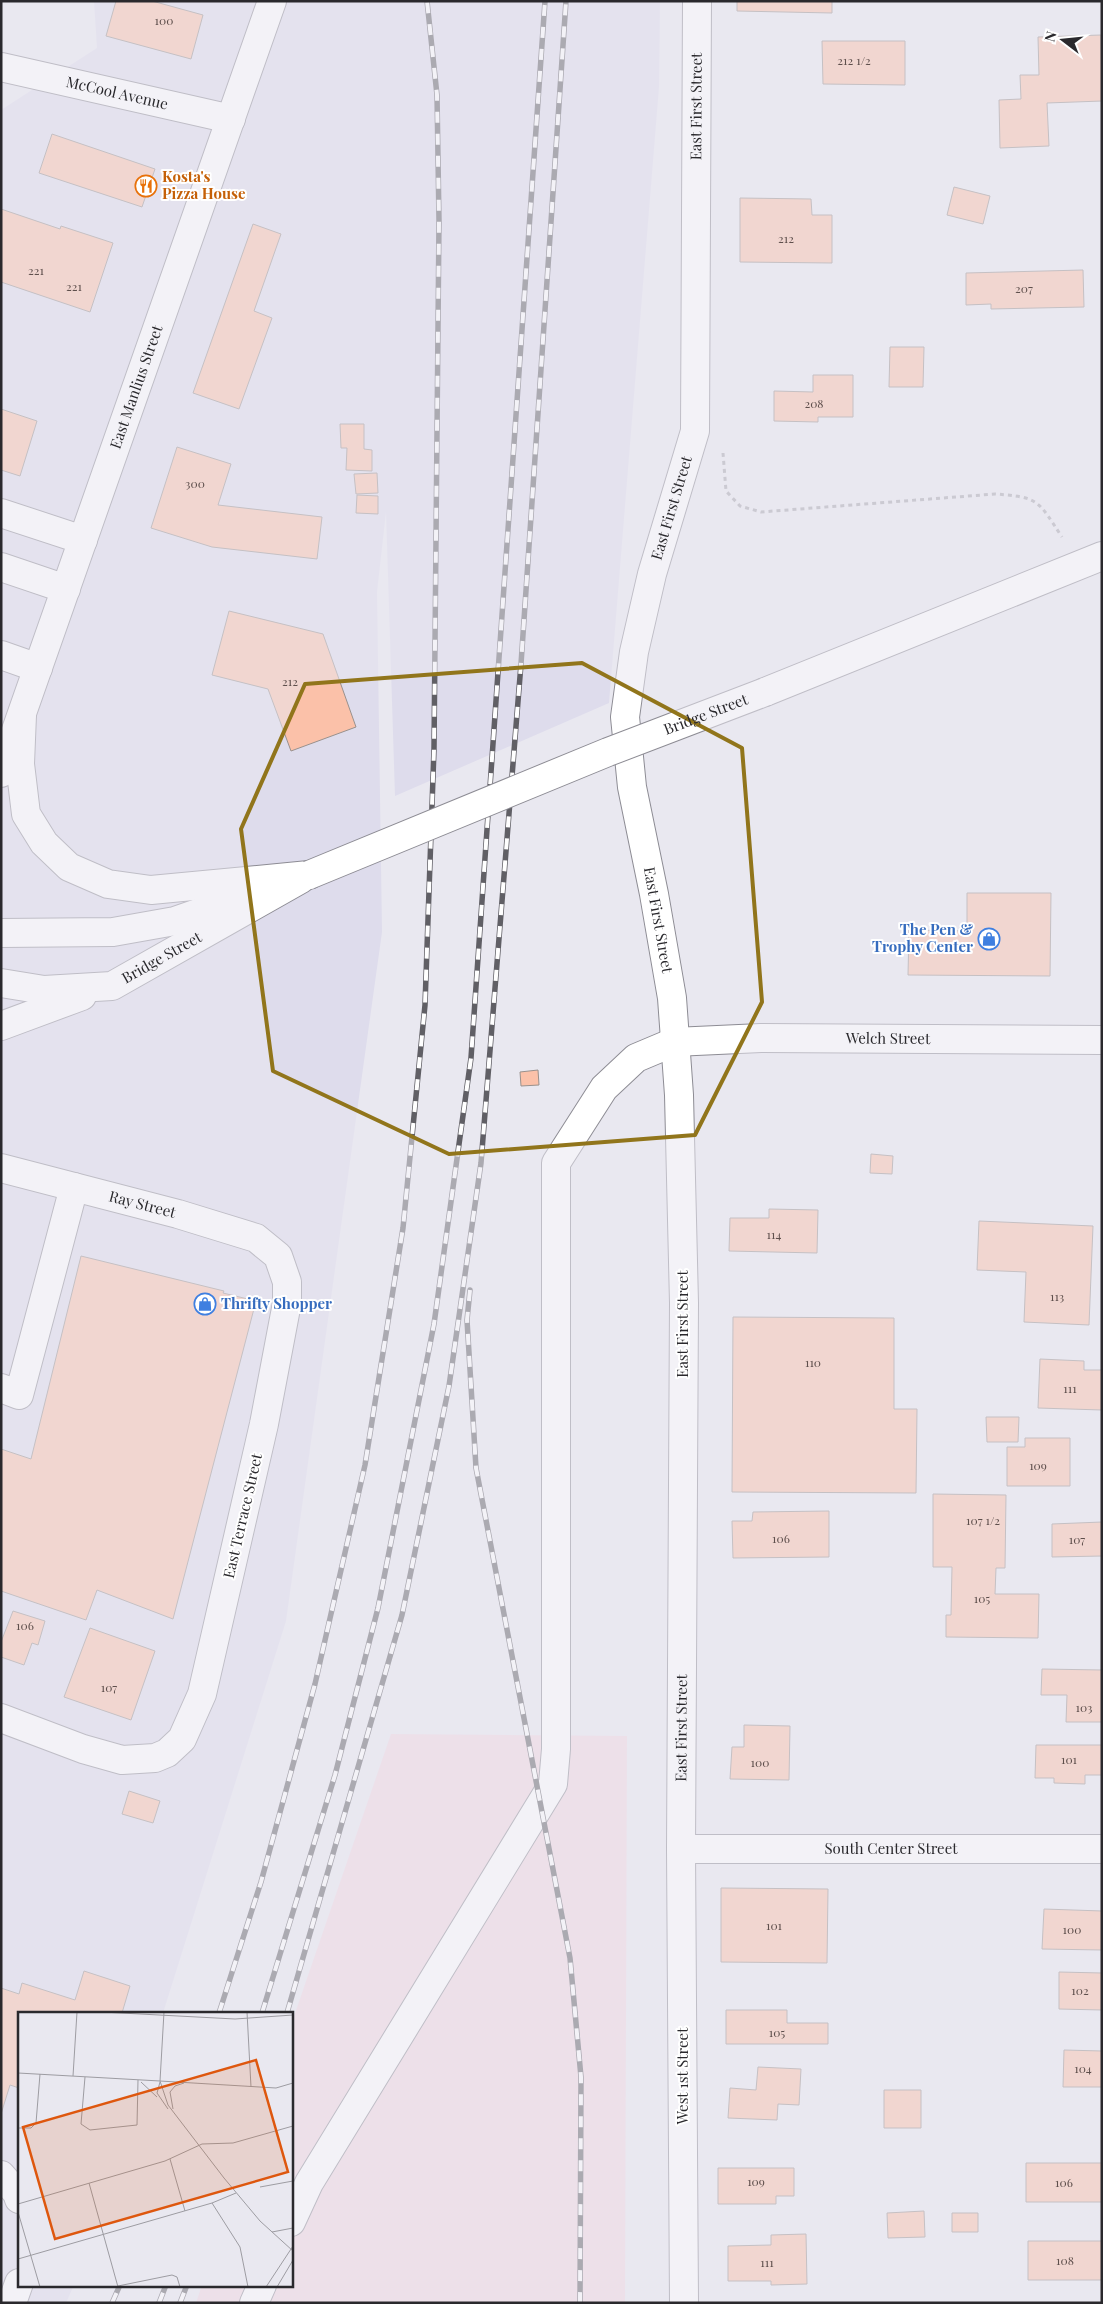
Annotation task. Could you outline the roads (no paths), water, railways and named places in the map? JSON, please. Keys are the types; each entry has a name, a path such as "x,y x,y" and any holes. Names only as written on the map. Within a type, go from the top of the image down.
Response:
{"street":[{"name":"East Manlius Street","path":"1,773 272,1"},
{"name":"East First Street","path":"681,1849 684,1303 678,1095 672,998 654,894 632,787 625,716 634,652 652,574 695,431 697,1"},
{"name":"McCool Avenue","path":"1,67 231,119"},
{"path":"1,513 83,540"},
{"name":"Bridge Street","path":"1,933 113,932 175,921 309,875 608,752 765,692 1091,560"},
{"path":"1,567 66,589"},
{"path":"1,655 38,668"},
{"path":"22,715 20,764 26,814 42,841 69,867 108,884 151,890 309,875"},
{"name":"Bridge Street","path":"1,983 44,990 112,986 309,875"},
{"path":"1,1026 112,986"},
{"name":"Welch Street","path":"674,1042 761,1038 1102,1040"},
{"path":"292,2220 309,2183 553,1784 556,1749 556,1163 604,1088 636,1058 674,1042"},
{"name":"Ray Street","path":"13,1171 178,1214 256,1238 278,1256"},
{"path":"1,1388 19,1395 74,1187"},
{"name":"East Terrace Street","path":"1,1718 83,1749 122,1760 155,1758 167,1753 182,1740 202,1694 264,1424 287,1303 287,1282 278,1256"},
{"name":"South Center Street","path":"681,1849 1102,1849"},
{"name":"West 1st Street","path":"681,1849 684,2303"},
{"path":"1,2175 18,2196"},
{"path":"12,2303 18,2286"},
{"path":"254,2303 262,2286"}],"railway":[{"path":"219,2012 261,1882 315,1684 365,1465 403,1228 425,1005 434,749 439,221 437,95 427,1"},
{"path":"262,2012 335,1775 378,1608 434,1324 471,1058 545,1"},
{"path":"287,2012 402,1615 449,1386 481,1163 521,664 566,1"},
{"path":"470,1290 467,1320 476,1468 570,1958 581,2077 580,2303"},
{"path":"112,2303 120,2286"},
{"path":"159,2303 166,2286"},
{"path":"180,2303 187,2286"}],"place":[{"name":"Kosta's Pizza House","path":"146,186"},
{"name":"The Pen & Trophy Center","path":"989,939"},
{"name":"Thrifty Shopper","path":"205,1304"}]}
